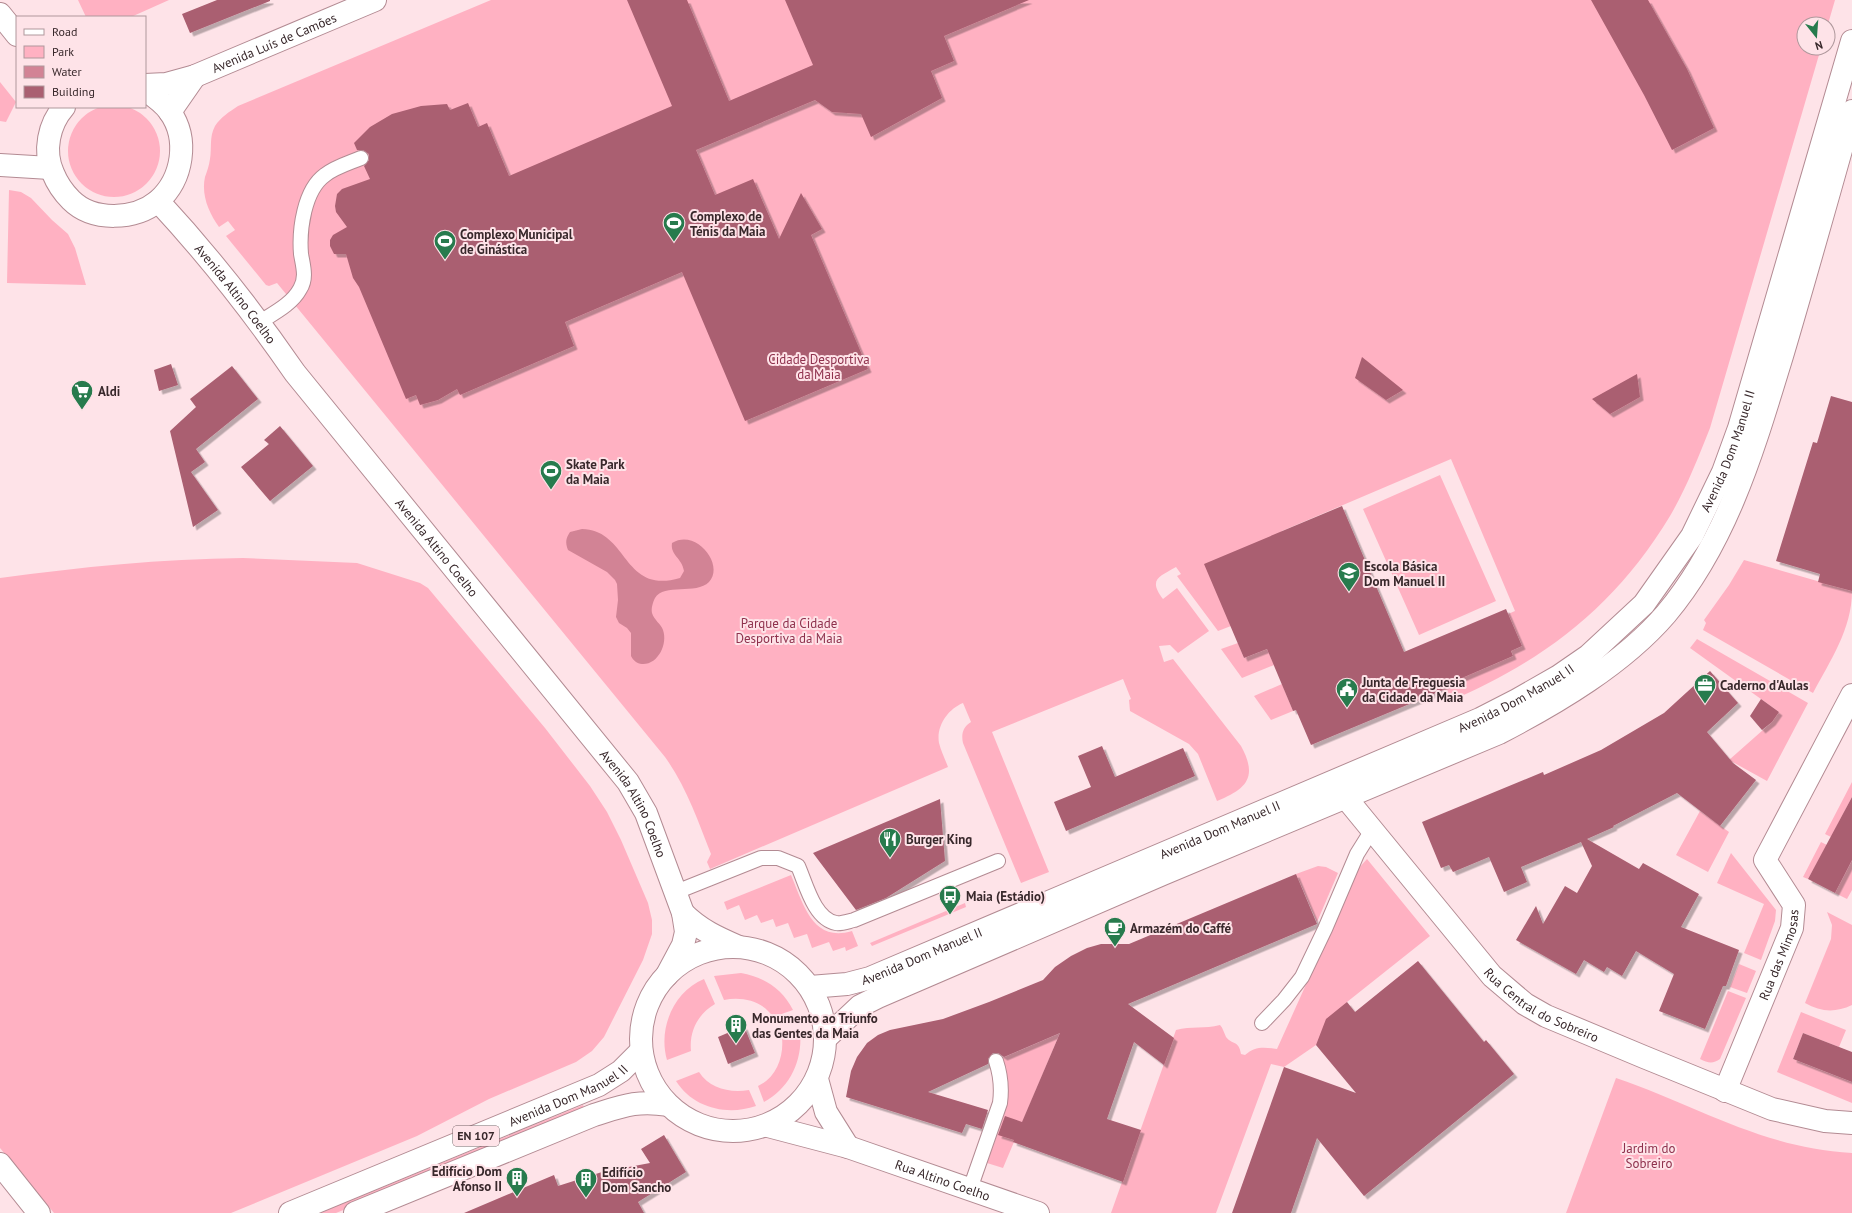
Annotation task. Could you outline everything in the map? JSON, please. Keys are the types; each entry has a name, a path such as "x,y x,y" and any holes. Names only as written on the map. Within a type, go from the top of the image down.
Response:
{"main road":[{"name":"Avenida Luís de Camões","path":"146,85 166,84 196,76 375,0"},
{"path":"0,14 16,34"},
{"name":"Avenida Dom Manuel II","path":"810,987 847,984 870,978 1298,797 1480,719 1517,700 1588,656 1644,604 1692,536 1723,472 1739,428 1852,40"},
{"name":"Avenida Luís de Camões","path":"170,112 196,76"},
{"path":"63,108 53,125 49,139 48,153 50,168 59,186 72,201 89,212 113,216 136,213 158,201 171,186 179,169 182,149 179,130 170,112 158,99 146,91"},
{"name":"Avenida Dom Manuel II","path":"826,1038 860,1006 878,997 1499,733 1542,711 1597,676 1640,640 1666,614 1689,583 1718,535 1738,490 1755,445 1787,339 1852,112"},
{"path":"0,165 50,168"},
{"name":"Avenida Altino Coelho","path":"158,201 190,235 260,322 295,373 628,782 646,812 683,912 686,932 683,944 667,975"},
{"name":"Rua das Mimosas","path":"1725,1091 1792,928 1794,905 1765,860 1852,695"},
{"path":"1298,797 1346,798"},
{"name":"Rua Central do Sobreiro","path":"1346,798 1492,976 1525,1004 1546,1016 1725,1091 1790,1113 1825,1121 1852,1123"},
{"name":"Avenida Altino Coelho","path":"683,912 698,927 711,935 739,947"},
{"path":"739,947 760,950 779,959 796,971 810,987 822,1011 826,1038 824,1059 818,1079 806,1097 791,1112 768,1126 742,1132 715,1130 689,1121 668,1105 650,1081 641,1051 641,1027 647,1004 660,983 677,966 698,954 718,948 739,947"},
{"name":"Avenida Dom Manuel II","path":"290,1213 599,1085 621,1071 641,1051"},
{"path":"818,1079 826,1112 848,1146"},
{"name":"Avenida Dom Manuel II","path":"355,1213 594,1115 634,1103 649,1102 668,1105"},
{"name":"Rua Altino Coelho","path":"768,1126 848,1146 1038,1213"},
{"path":"0,1164 39,1213"}],"lane":[{"path":"260,322 291,300 300,289 304,278 300,241 309,198 314,186 324,175 361,158"},
{"path":"1262,1023 1284,1000 1302,977 1325,929 1356,854 1372,830"},
{"path":"676,892 761,858 778,858 798,866 818,913 827,920 837,924 854,920 998,861"},
{"path":"970,1189 1000,1104 1002,1090 1000,1074 996,1061"}],"green space":[{"path":"78,0 169,0 133,16 86,16"},
{"name":"Cidade Desportiva da Maia","path":"491,0 1835,0 1830,16 1796,16 1796,56 1819,56 1710,428 1692,473 1676,506 1649,548 1626,578 1601,604 1574,628 1546,649 1483,686 1448,702 1438,679 1447,684 1513,656 1511,651 1522,646 1508,614 1515,611 1451,459 1282,531 1231,626 1218,631 1177,576 1181,574 1176,567 1160,576 1156,583 1156,587 1163,599 1177,588 1209,631 1178,653 1170,645 1159,646 1164,662 1173,659 1241,746 1249,766 1247,781 1236,792 1217,801 1198,754 1189,744 1130,711 1129,700 1131,699 1123,679 992,732 1049,872 1021,883 963,743 963,731 971,722 963,703 952,709 944,719 939,730 939,743 948,767 710,869 707,862 711,854 696,816 679,780 665,757 277,283 269,286 266,285 226,236 235,230 228,221 219,227 215,222 209,210 204,190 205,177 211,155 211,138 217,123 238,106"},
{"path":"0,82 16,102 6,122 0,121"},
{"path":"96,108 132,108 147,118 157,133 160,151 157,169 147,184 132,194 114,197 96,194 81,184 71,169 68,151 71,133 81,118"},
{"path":"9,190 21,192 31,198 68,234 75,248 86,285 7,283"},
{"path":"1440,475 1496,601 1419,635 1363,509"},
{"path":"243,558 357,563 420,583 428,588 545,728 590,786 607,812 621,840 648,903 652,920 652,934 643,960 604,1037 592,1051 576,1062 489,1099 417,1136 231,1213 54,1213 0,1148 0,578 121,564"},
{"path":"1744,560 1852,591 1851,605 1844,632 1833,657 1813,693 1703,630 1706,623 1704,620 1729,585"},
{"path":"1697,639 1808,703 1767,781 1729,760 1772,722 1779,712 1690,648"},
{"path":"1238,643 1244,658 1267,649 1274,665 1242,678 1221,649"},
{"path":"1282,684 1293,711 1271,720 1254,696"},
{"path":"1852,782 1852,797 1831,837 1825,834"},
{"path":"1700,811 1729,832 1708,872 1676,855"},
{"path":"1821,842 1827,845 1808,879 1803,877"},
{"path":"1731,853 1776,910 1775,921 1761,960 1744,953 1764,904 1717,883"},
{"path":"1367,859 1430,936 1347,1002 1316,1045 1284,1067 1271,1064 1216,1213 1111,1213 1176,1030 1220,1025 1226,1037 1239,1047 1241,1054 1245,1055 1252,1050 1260,1048 1277,1049 1358,869"},
{"path":"1852,860 1852,890 1847,899 1835,893"},
{"path":"1318,866 1326,867 1338,873 1317,922 1296,874"},
{"path":"791,875 805,908 818,926 827,931 838,933 852,931 858,946 846,951 845,947 833,951 829,942 812,948 807,934 794,938 788,923 776,927 773,919 761,923 757,915 745,920 739,905 727,910 724,902"},
{"path":"965,903 966,907 872,946 870,943"},
{"path":"1827,912 1852,925 1852,1005 1846,1008 1834,1010 1822,1010 1805,1003 1831,939 1832,925"},
{"path":"1739,964 1756,971 1747,993 1730,987"},
{"path":"741,973 757,977 771,985 789,1002 793,1010 773,1017 764,1007 752,1001 745,999 724,1000 714,976"},
{"path":"704,979 715,1004 699,1018 693,1030 691,1051 667,1060 665,1036 670,1013 676,1002 684,993 693,985"},
{"path":"1728,991 1746,998 1720,1059 1710,1062 1700,1059"},
{"path":"1801,1012 1846,1030 1839,1047 1803,1033 1793,1059 1852,1082 1852,1103 1777,1072"},
{"path":"800,1031 799,1052 797,1063 793,1072 781,1089 764,1102 758,1086 770,1078 778,1066 782,1052 782,1038"},
{"path":"1060,1033 1003,1168 987,1163 1001,1124 1006,1099 1006,1073 1002,1058"},
{"path":"699,1072 704,1078 715,1086 735,1091 749,1090 756,1106 745,1109 722,1110 701,1103 692,1098 676,1081"},
{"name":"Jardim do Sobreiro","path":"1616,1078 1759,1134 1789,1143 1819,1149 1852,1153 1852,1213 1566,1213"},
{"path":"583,1105 585,1111 336,1213 320,1213"}],"water":[{"path":"582,529 597,532 609,539 636,570 647,578 661,581 680,578 684,571 681,563 674,554 672,543 681,540 691,541 699,545 706,551 711,559 713,575 709,582 696,588 665,591 655,598 652,605 652,613 663,630 664,641 660,653 653,661 640,664 635,662 631,656 631,633 627,628 619,623 616,617 618,600 617,584 615,580 607,572 568,550 566,540 570,532"}],"building":[{"path":"217,0 270,1 190,33 182,14"},
{"path":"627,0 687,0 729,101 813,65 785,0 1029,0 944,36 954,61 931,71 942,98 871,137 861,114 832,112 815,100 696,150 715,195 753,179 779,239 801,193 822,229 811,235 868,369 745,421 682,272 565,322 574,346 460,395 457,389 438,400 420,405 416,395 406,399 359,287 353,278 346,254 334,254 330,246 330,240 333,235 347,227 336,212 335,206 337,194 342,189 370,179 364,166 369,160 369,154 363,150 357,150 354,143 370,127 392,114 421,106 447,104 450,110 468,103 478,127 487,123 509,176 672,106"},
{"path":"1591,0 1648,0 1687,69 1714,128 1672,150 1644,95"},
{"path":"1362,357 1403,390 1386,400 1355,378"},
{"path":"171,364 178,385 159,391 154,370"},
{"path":"232,366 258,399 196,449 205,462 191,472 218,510 193,527 170,431 196,407 190,399"},
{"path":"1637,374 1640,397 1610,414 1592,399"},
{"path":"1831,396 1852,402 1852,591 1818,582 1820,574 1776,561 1813,442 1817,443"},
{"path":"280,426 313,466 270,501 241,467 269,444 264,440"},
{"path":"1342,506 1404,652 1506,609 1522,646 1511,651 1513,656 1441,687 1443,690 1311,745 1296,710 1293,711 1267,649 1244,658 1204,564"},
{"path":"1710,671 1738,703 1707,732 1733,763 1756,780 1720,826 1677,793 1613,826 1614,827 1587,839 1639,869 1643,863 1699,894 1681,927 1739,950 1726,986 1723,986 1705,1029 1659,1011 1674,974 1636,951 1622,976 1607,967 1604,972 1584,960 1576,974 1516,940 1536,906 1543,924 1565,886 1577,893 1592,866 1581,842 1521,867 1527,882 1504,892 1489,857 1453,872 1449,865 1441,868 1422,822 1543,772 1544,775 1601,750 1664,713"},
{"path":"1761,699 1779,712 1772,722 1762,730 1750,716"},
{"path":"1102,746 1115,777 1183,748 1195,776 1066,831 1054,802 1091,787 1078,756"},
{"path":"1852,797 1852,860 1835,893 1808,879"},
{"path":"940,799 945,861 886,898 856,910 813,853"},
{"path":"1296,874 1317,924 1128,1004 1174,1038 1164,1065 1134,1042 1107,1119 1141,1130 1123,1182 1013,1142 1014,1140 998,1135 1005,1116 1022,1122 1060,1033 1004,1057 998,1053 993,1053 988,1059 988,1064 928,1092 988,1110 982,1129 966,1124 962,1133 846,1097 851,1071 857,1057 867,1043 878,1035 890,1030 943,1019 989,1002 1043,980 1055,967 1071,956 1087,948 1101,944 1129,944"},
{"path":"1418,961 1484,1042 1486,1040 1514,1074 1364,1196 1317,1138 1291,1213 1232,1213 1284,1067 1356,1093 1316,1045 1326,1019 1347,1002 1355,1012"},
{"name":"Monumento ao Triunfo das Gentes da Maia","path":"744,1026 755,1053 728,1064 718,1037"},
{"path":"1803,1033 1852,1052 1852,1082 1793,1059"},
{"path":"664,1135 686,1172 638,1202 644,1213 464,1213 554,1175 558,1186 602,1172 650,1163 641,1149"}],"place":[{"name":"Complexo de Ténis da Maia","path":"674,242"},
{"name":"Complexo Municipal de Ginástica","path":"445,260"},
{"name":"Aldi","path":"82,410"},
{"name":"Skate Park da Maia","path":"551,490"},
{"name":"Escola Básica Dom Manuel II","path":"1349,592"},
{"name":"Caderno d'Aulas","path":"1705,704"},
{"name":"Junta de Freguesia da Cidade da Maia","path":"1347,708"},
{"name":"Burger King","path":"890,858"},
{"name":"Maia (Estádio)","path":"950,916"},
{"name":"Armazém do Caffé","path":"1115,948"},
{"name":"Monumento ao Triunfo das Gentes da Maia","path":"736,1044"},
{"name":"Edifício Dom Afonso II","path":"517,1198"},
{"name":"Edifício Dom Sancho","path":"586,1198"}],"park label":[{"name":"Parque da Cidade Desportiva da Maia","path":"789,630"}]}
